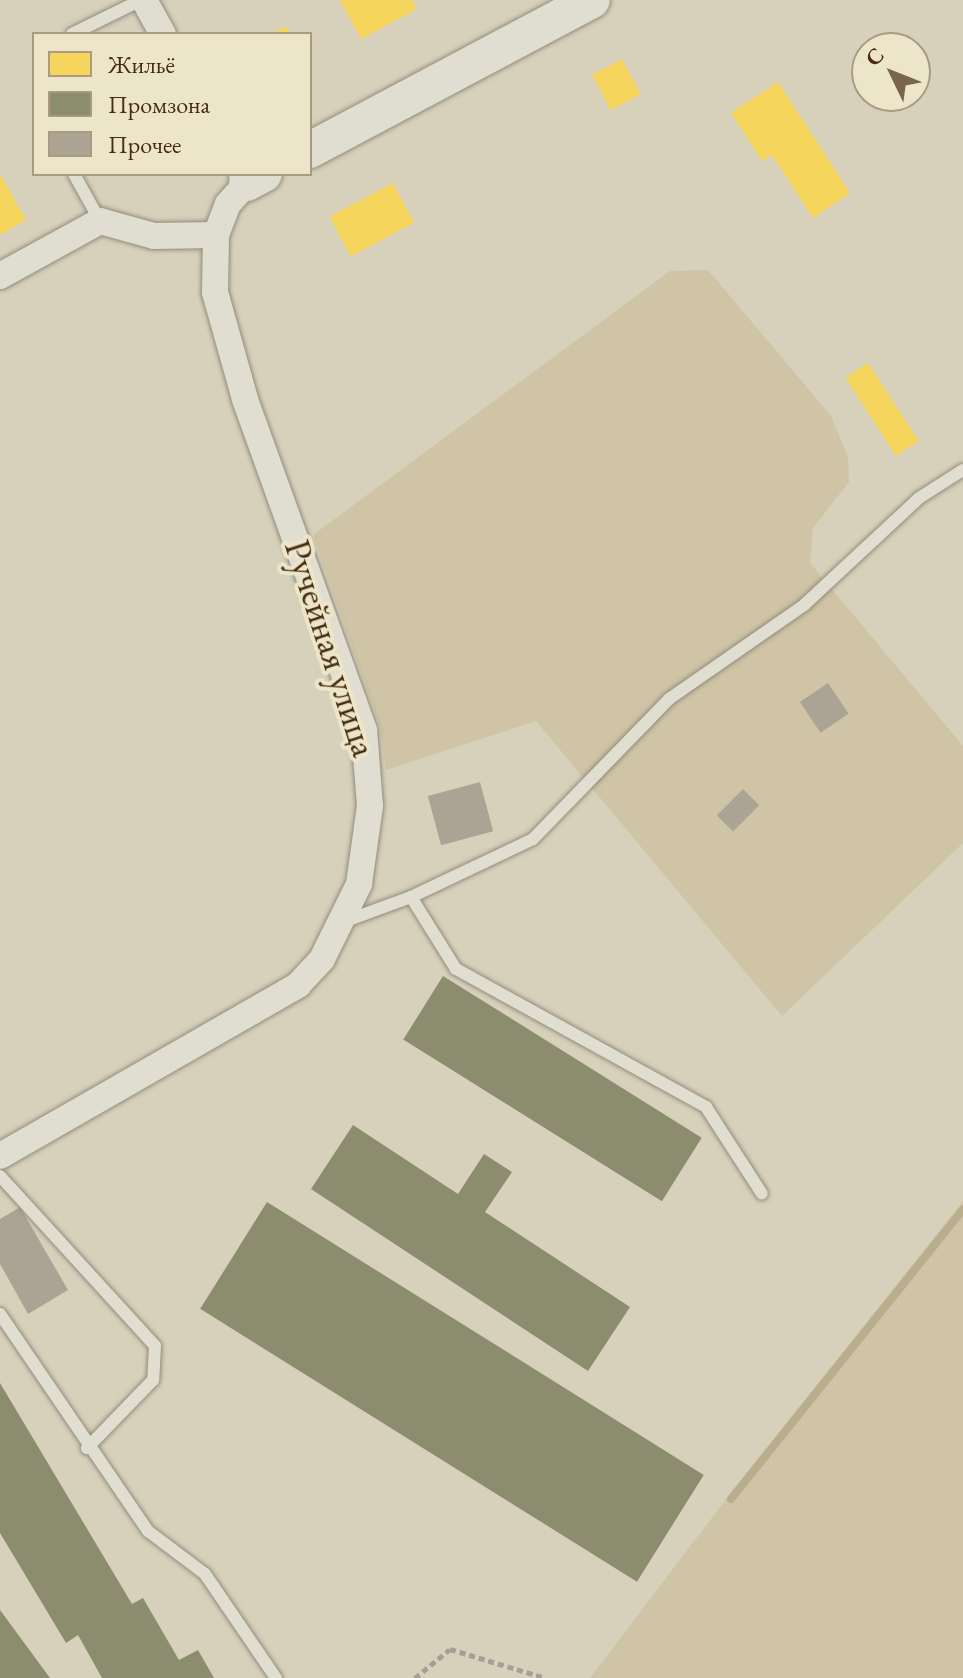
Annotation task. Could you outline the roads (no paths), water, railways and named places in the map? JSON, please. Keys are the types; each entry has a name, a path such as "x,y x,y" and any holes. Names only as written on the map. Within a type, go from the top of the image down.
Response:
{"street":[{"path":"143,0 162,32"},
{"path":"312,149 592,0"},
{"name":"Ручейная улица","path":"0,1156 298,985 322,959 343,922 366,849 370,771 364,730 223,334 211,261 216,235 228,204 251,177"},
{"path":"0,276 100,221 154,236 216,235"}],"lane":[{"path":"76,32 143,0"},
{"path":"75,176 100,221"},
{"path":"343,922 411,897 533,839 669,699 804,605 919,498 963,470"},
{"path":"411,897 456,969 706,1107 762,1194"},
{"path":"0,1176 155,1346 153,1380 87,1448"},
{"path":"0,1314 87,1448 148,1531 205,1574 276,1678"}],"waterway":[{"path":"731,1499 963,1209"}]}
